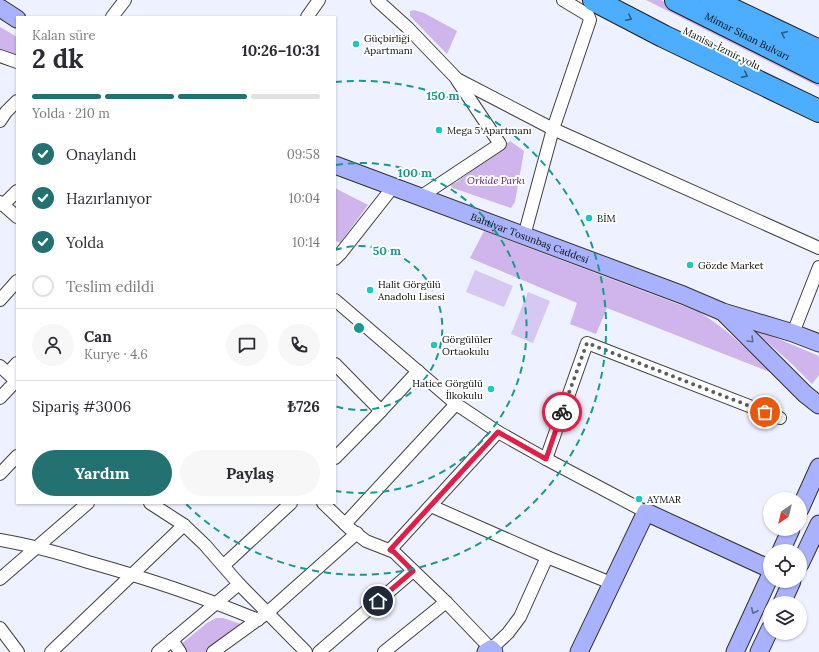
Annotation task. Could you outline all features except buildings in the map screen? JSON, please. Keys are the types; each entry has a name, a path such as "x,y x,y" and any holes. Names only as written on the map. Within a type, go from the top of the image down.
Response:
{"highway":[{"path":"594,0 663,36 819,111"},
{"name":"Manisa-İzmir yolu","path":"626,0 819,96"},
{"name":"Mimar Sinan Bulvarı","path":"676,0 819,72"},
{"path":"712,0 819,51"}],"street":[{"path":"113,16 125,0"},
{"path":"308,16 319,0"},
{"path":"377,0 408,28 457,79 500,144 420,198"},
{"path":"524,236 553,129 590,20 588,15 564,0"},
{"path":"0,8 16,18"},
{"path":"0,56 16,62"},
{"path":"457,79 553,129 819,248"},
{"path":"2,113 16,102"},
{"name":"Bahtiyar Tosunbaş Caddesi","path":"336,165 393,188 683,295 723,312 793,333 819,343"},
{"path":"337,254 393,188"},
{"path":"16,192 2,203 16,216"},
{"path":"793,333 819,267"},
{"path":"0,300 16,282"},
{"path":"336,301 456,404 498,432 646,512 763,566"},
{"name":"Bahtiyar Tosunbaş Caddesi","path":"723,312 805,394 819,406"},
{"path":"546,459 587,343 780,418"},
{"path":"0,398 16,365"},
{"path":"337,370 382,411"},
{"path":"336,457 382,411 418,371"},
{"path":"345,524 456,404"},
{"path":"390,550 498,432"},
{"path":"0,474 16,457"},
{"path":"807,494 819,467"},
{"path":"0,579 38,548 87,504"},
{"path":"152,504 184,524 224,565 263,617 306,652"},
{"path":"224,565 290,504"},
{"path":"324,504 366,541 394,552 446,602 490,651 508,633 520,617 547,557"},
{"path":"431,506 547,557 611,583"},
{"path":"578,652 646,512"},
{"path":"51,652 184,524"},
{"path":"807,549 819,524"},
{"path":"213,652 263,617 357,533"},
{"path":"0,540 38,548 133,574 263,617"},
{"path":"318,652 413,571"},
{"path":"158,652 239,584"},
{"path":"735,652 764,588"},
{"path":"384,652 446,602"},
{"path":"0,628 18,652"},
{"path":"172,640 180,652"},
{"path":"759,652 765,640"}],"green space":[{"path":"646,0 661,0 819,80 819,87"},
{"path":"414,10 424,13 457,31 447,54 410,16 410,11"},
{"path":"0,27 16,36 16,56 0,52"},
{"name":"Orkide Parkı","path":"510,141 524,151 515,202 511,208 453,188 450,185 457,182"},
{"path":"336,189 368,205 340,243 336,241"},
{"path":"484,231 699,312 728,333 772,373 607,308 596,334 570,324 577,303 470,258"},
{"path":"757,330 819,356 819,375 812,384 757,333"},
{"path":"216,618 223,618 244,625 207,652 187,652 180,645 207,623"}],"shaded area":[{"path":"475,270 513,286 504,307 466,292"},
{"path":"528,292 550,301 533,343 511,334"}],"way so far":[{"path":"562,412 587,343 765,412"}],"place":[{"name":"Güçbirliği Apartmanı","path":"356,44"},
{"name":"Mega 5 Apartmanı","path":"439,130"},
{"name":"BİM","path":"589,218"},
{"name":"Gözde Market","path":"690,265"},
{"name":"Halit Görgülü Anadolu Lisesi","path":"370,290"},
{"name":"Görgülüler Ortaokulu","path":"434,345"},
{"name":"Hatice Görgülü İlkokulu","path":"491,389"},
{"name":"AYMAR","path":"639,499"}],"route":[{"path":"378,601 413,571 394,552 390,550 498,432 546,459 562,412"}]}
